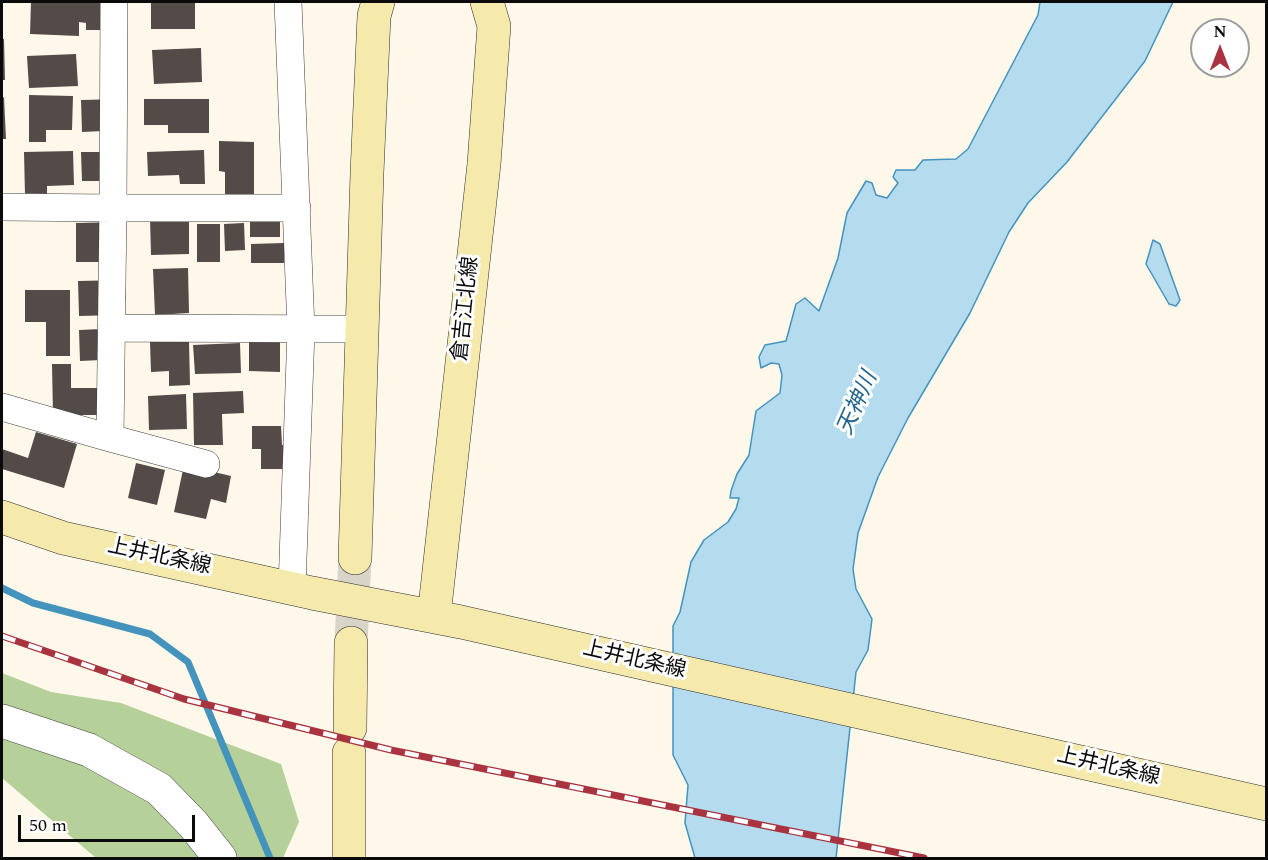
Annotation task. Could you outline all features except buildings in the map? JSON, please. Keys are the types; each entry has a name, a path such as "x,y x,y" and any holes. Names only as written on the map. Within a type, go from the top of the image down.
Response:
{"main road":[{"path":"355,558 361,329 374,27 378,2"},
{"name":"倉吉江北線","path":"447,619 494,26 487,2"},
{"name":"上井北条線","path":"2,517 63,537 292,588 447,619 1266,804"},
{"path":"349,858 351,643"}],"street":[{"path":"110,438 114,2"},
{"path":"288,2 301,330 292,588"},
{"path":"2,207 297,208"},
{"path":"111,328 361,329"},
{"path":"2,407 206,464"},
{"path":"2,721 89,750 159,789 193,824 220,858"}],"green space":[{"path":"2,673 51,692 121,703 281,764 299,822 283,858 96,858 2,778"}],"water":[{"name":"天神川","path":"1040,2 1173,2 1145,61 1067,162 1028,203 1009,232 970,313 908,418 878,477 858,533 853,569 856,589 872,619 868,650 856,672 836,858 695,858 685,823 688,785 673,755 673,626 680,612 691,562 704,540 728,522 736,509 739,498 730,498 731,491 737,474 749,455 756,411 780,393 782,375 779,364 771,363 761,368 759,357 765,345 786,341 796,304 805,298 819,311 838,258 847,213 866,181 872,183 876,195 887,198 898,183 893,177 896,170 915,170 923,160 956,159 968,149 1038,15"},
{"path":"1153,240 1160,244 1180,300 1176,306 1169,304 1146,264"}],"waterway":[{"path":"2,588 33,603 150,634 188,662 270,858"}],"tunnel":[{"path":"351,643 355,558"}],"railway":[{"path":"2,636 184,699 391,750 924,858"}]}
